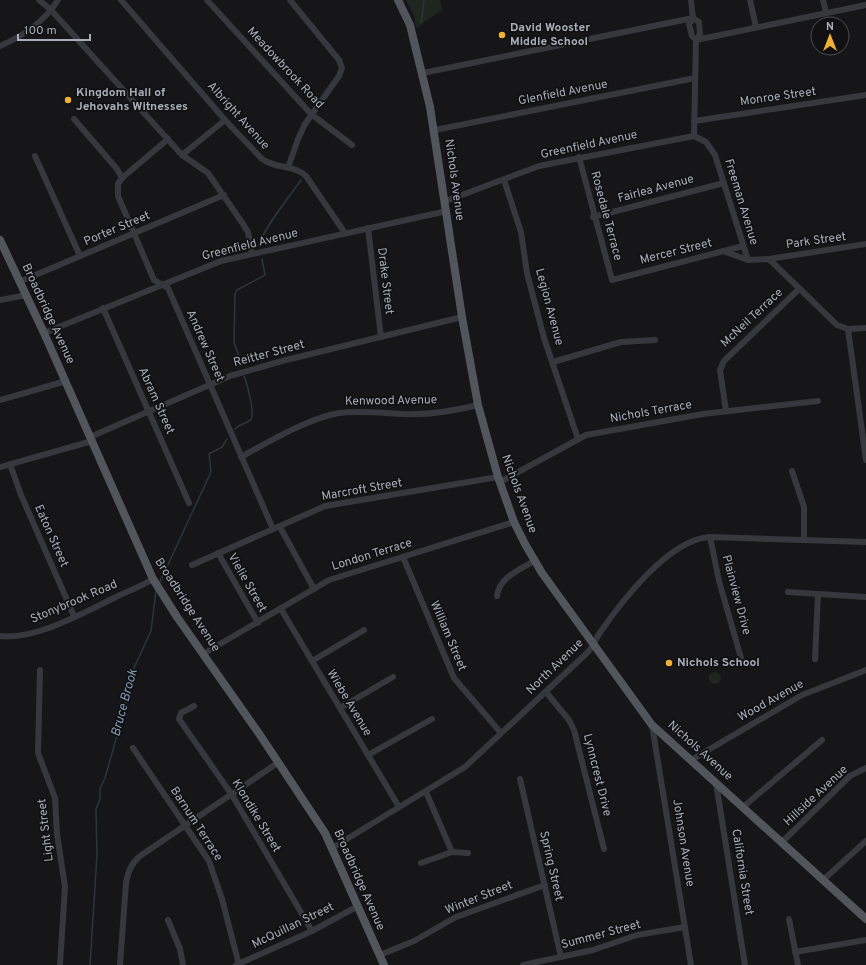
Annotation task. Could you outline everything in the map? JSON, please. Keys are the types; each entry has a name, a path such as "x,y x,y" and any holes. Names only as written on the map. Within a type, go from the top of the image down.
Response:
{"main road":[{"name":"Nichols Avenue","path":"398,0 410,25 423,73 435,130 462,317 478,405 499,480 514,522 534,561 593,646 652,725 866,919"},
{"name":"Broadbridge Avenue","path":"0,240 66,381 155,581 203,654 309,807 332,848 384,965"}],"street":[{"path":"39,0 51,10 182,155 204,170 224,194 248,232 252,254"},
{"path":"0,46 27,33 51,10 58,0"},
{"name":"Albright Avenue","path":"121,0 225,120 264,161 300,171 309,179 345,233"},
{"name":"Meadowbrook Road","path":"207,0 311,114 352,145"},
{"path":"288,168 298,139 311,114 339,76 342,65 290,0"},
{"path":"690,0 693,18 689,24 692,36 696,40 694,136"},
{"path":"750,0 756,27"},
{"path":"823,0 826,12"},
{"path":"696,40 826,12 866,5"},
{"path":"423,73 693,18"},
{"name":"Glenfield Avenue","path":"435,130 695,78"},
{"name":"Monroe Street","path":"694,121 866,95"},
{"path":"74,120 117,169 122,178 168,139"},
{"path":"182,155 225,120"},
{"name":"Greenfield Avenue","path":"446,201 539,166 579,157 694,136"},
{"name":"Freeman Avenue","path":"694,136 706,142 712,149 748,260 769,259 833,322 848,329"},
{"path":"35,156 80,256"},
{"name":"Rosedale Terrace","path":"579,157 612,280"},
{"name":"Andrew Street","path":"122,178 118,184 118,196 154,280 168,288 241,457 277,528 314,589"},
{"name":"Legion Avenue","path":"504,180 521,232 528,273 544,338 578,439"},
{"name":"Fairlea Avenue","path":"594,217 724,183"},
{"name":"Porter Street","path":"20,282 135,234 224,194"},
{"name":"Greenfield Avenue","path":"44,333 222,261 447,211"},
{"name":"Drake Street","path":"368,228 381,337"},
{"name":"Park Street","path":"769,259 866,244"},
{"name":"Mercer Street","path":"612,280 743,246"},
{"name":"Mercer Street","path":"723,251 748,260"},
{"name":"McNeil Terrace","path":"726,411 720,370 724,361 799,289"},
{"path":"0,300 26,295"},
{"name":"Abram Street","path":"103,308 189,503"},
{"name":"Reitter Street","path":"0,467 91,439 149,410 210,384 248,370 462,317"},
{"path":"866,328 848,329 866,460"},
{"path":"553,362 621,342 655,340"},
{"path":"0,400 66,381"},
{"name":"Nichols Terrace","path":"499,480 592,433 726,411 818,401"},
{"name":"Kenwood Avenue","path":"241,457 300,427 329,415 370,412 403,414 428,413 478,405"},
{"name":"Eaton Street","path":"10,464 21,494 74,616"},
{"path":"792,471 804,507 804,540"},
{"name":"Marcroft Street","path":"192,565 325,506 499,480"},
{"name":"London Terrace","path":"203,654 314,589 342,575 514,522"},
{"name":"North Avenue","path":"332,848 465,767 593,646 600,634 647,574 688,542 700,538 710,537 866,542"},
{"name":"Plainview Drive","path":"710,537 719,581 741,658"},
{"name":"Vielie Street","path":"218,553 258,623"},
{"name":"William Street","path":"403,557 454,678 501,733"},
{"path":"497,596 499,586 503,581 534,561"},
{"name":"Stonybrook Road","path":"0,636 18,635 42,630 155,581"},
{"path":"788,592 866,597"},
{"path":"815,659 818,594"},
{"name":"Wiebe Avenue","path":"281,609 399,807"},
{"path":"312,661 364,630"},
{"name":"Light Street","path":"40,670 38,753 55,798 57,839 65,887 60,965"},
{"name":"Wood Avenue","path":"691,760 802,695 866,670"},
{"path":"340,708 393,677"},
{"name":"Lynncrest Drive","path":"546,692 569,720 574,730 604,848"},
{"name":"Klondike Street","path":"194,706 179,715 179,719 232,795 312,931"},
{"path":"368,755 432,720"},
{"name":"Johnson Avenue","path":"652,725 691,965"},
{"path":"743,807 822,740"},
{"name":"Barnum Terrace","path":"133,748 209,861 216,875 238,965"},
{"path":"120,965 126,883 128,873 133,863 140,856 279,762"},
{"name":"Hillside Avenue","path":"782,842 850,776 866,768"},
{"name":"Spring Street","path":"520,779 561,957"},
{"name":"California Street","path":"716,782 745,965"},
{"path":"426,792 452,852"},
{"path":"823,880 866,841"},
{"path":"421,863 452,852 468,853"},
{"name":"Winter Street","path":"380,955 414,941 456,917 545,885"},
{"name":"McQuillan Street","path":"238,965 312,931 358,906"},
{"path":"790,919 798,965"},
{"path":"168,920 180,949 183,965"},
{"name":"Summer Street","path":"523,965 593,950 637,935 685,927"},
{"path":"795,952 866,940"}],"shaded area":[{"path":"406,0 440,0 442,10 416,28 414,16"},
{"path":"713,672 717,672 721,678 717,684 713,684 709,680 709,676"}],"waterway":[{"name":"Bruce Brook","path":"421,24 424,0"},
{"name":"Bruce Brook","path":"259,246 270,223 301,180"},
{"name":"Bruce Brook","path":"242,365 234,342 235,294 237,290 265,275 262,259"},
{"name":"Bruce Brook","path":"235,429 249,421 252,416 250,398 244,376"},
{"name":"Bruce Brook","path":"159,584 211,472 209,454 222,447 227,439"},
{"name":"Bruce Brook","path":"90,965 97,855 96,809 100,799 100,789 105,778 120,725 132,672 151,631 156,591"}],"place":[{"name":"David Wooster Middle School","path":"502,35"},
{"name":"Kingdom Hall of Jehovahs Witnesses","path":"68,100"},
{"name":"Nichols School","path":"669,663"}]}
